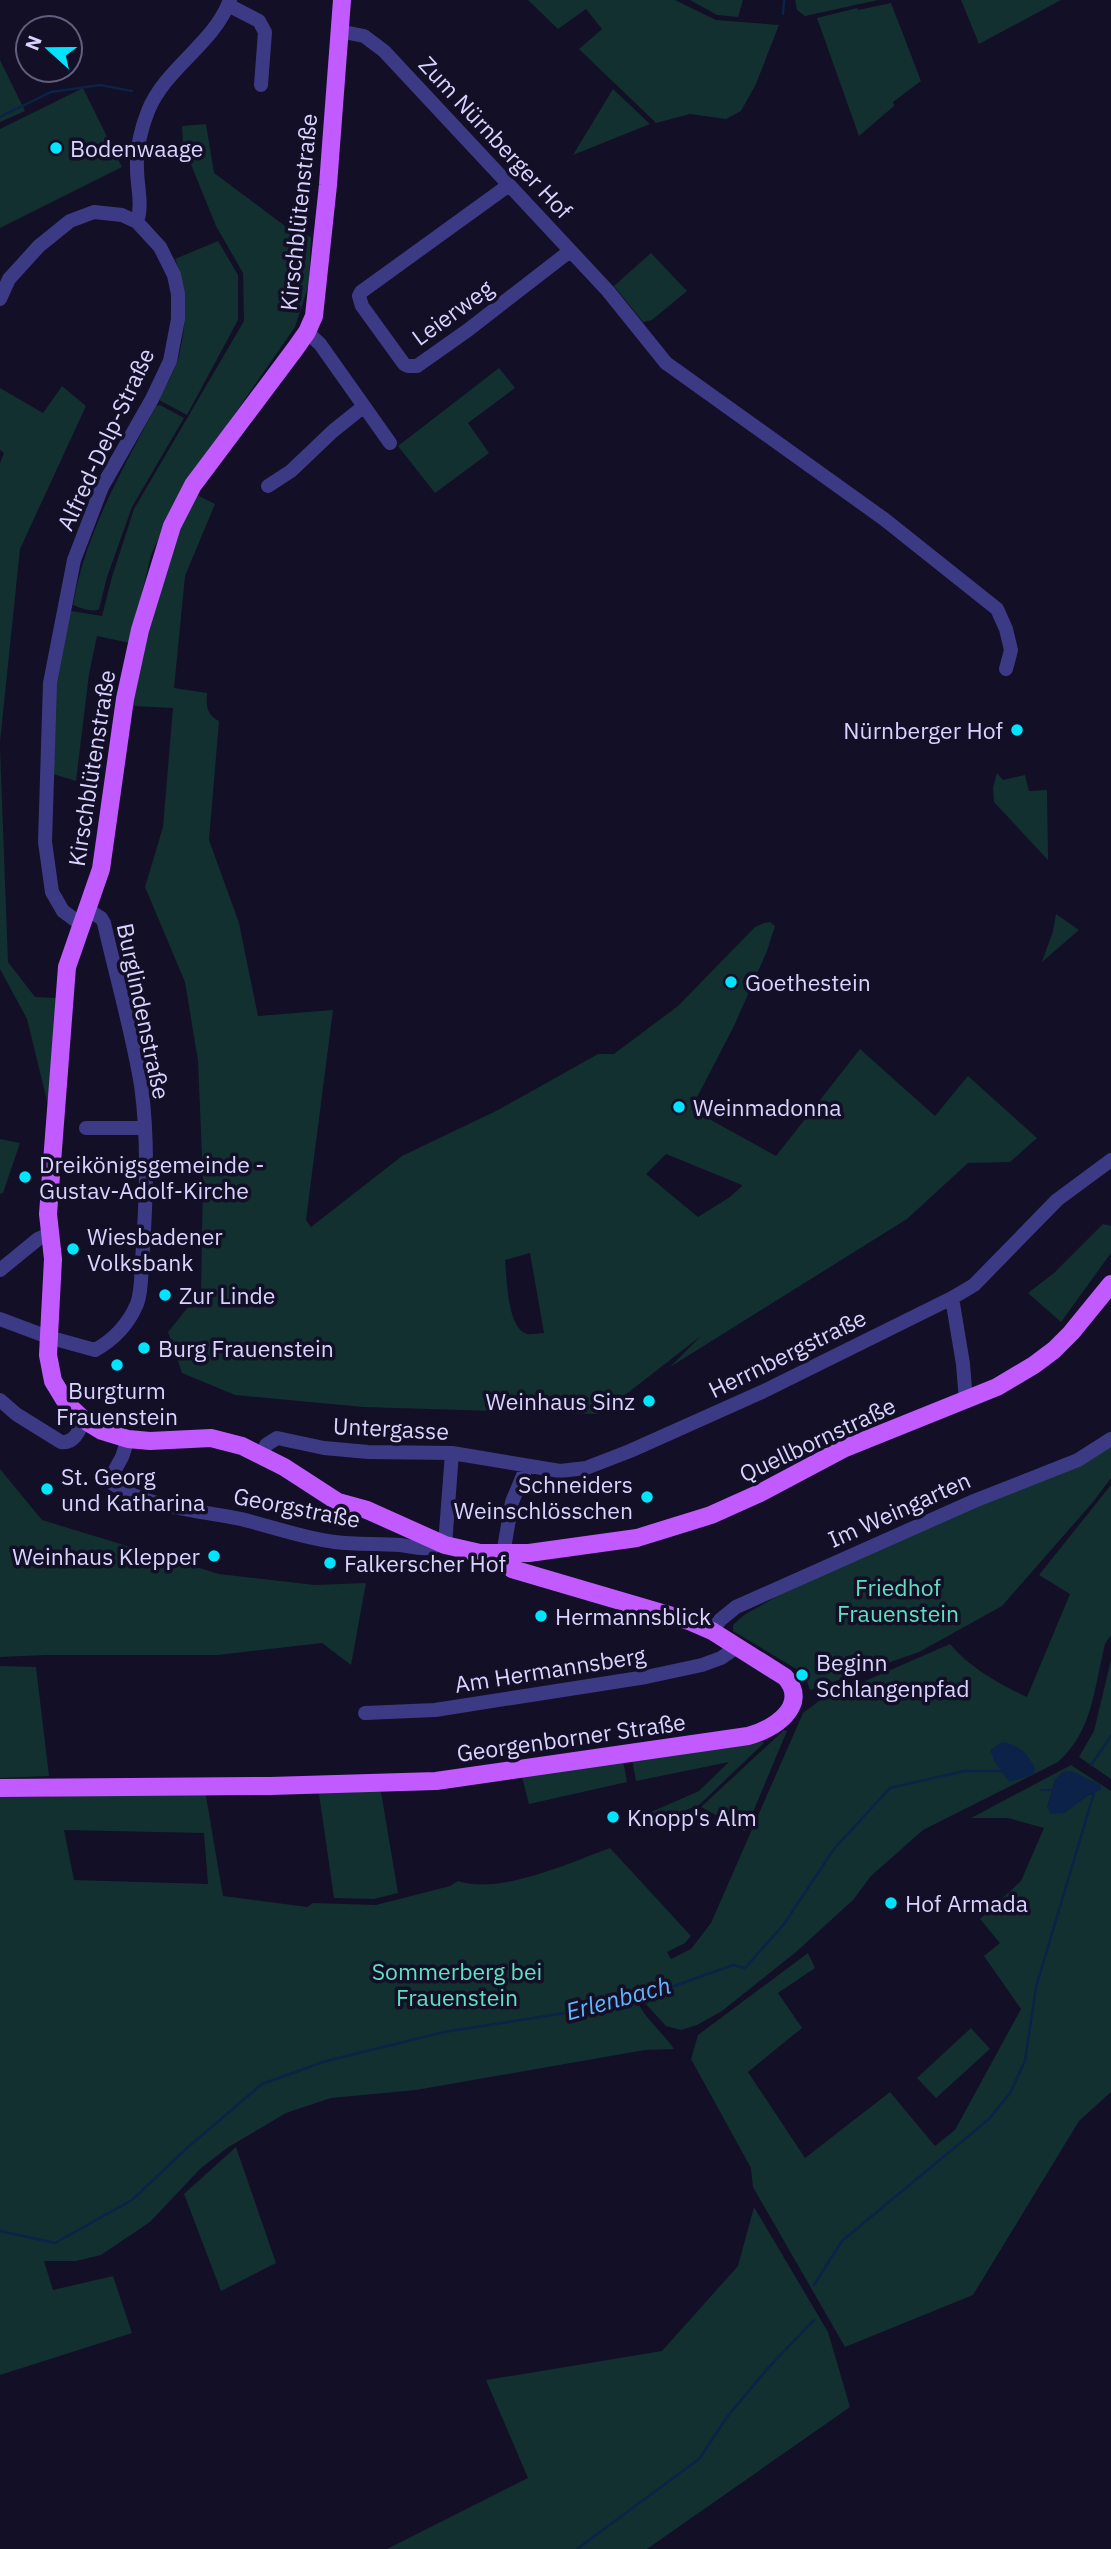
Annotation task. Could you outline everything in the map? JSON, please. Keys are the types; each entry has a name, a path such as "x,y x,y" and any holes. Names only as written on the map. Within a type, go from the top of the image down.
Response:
{"main road":[{"name":"Kirschblütenstraße","path":"342,0 314,316 307,332 193,485 172,526 153,581 130,673 105,855 67,967 48,1198 52,1259 48,1355 53,1381 67,1404 84,1420 102,1431 128,1439 150,1441 211,1438 232,1442 262,1455 338,1502 377,1514 443,1544 480,1553 503,1554"},
{"name":"Quellbornstraße","path":"503,1554 620,1541 711,1515 843,1449 966,1401 1016,1377 1054,1350 1111,1284"},
{"name":"Georgenborner Straße","path":"0,1788 270,1786 436,1781 748,1736 771,1729 790,1710 794,1694 785,1677 712,1631 689,1621 512,1569 503,1554"}],"street":[{"path":"0,299 9,279 21,264 55,231 70,221 94,212 106,212 137,222 140,209 137,156 148,110 164,83 207,38 229,3 259,21 265,32 261,85"},
{"name":"Zum Nürnberger Hof","path":"340,31 364,36 384,51 608,291 666,363 884,519 997,609 1011,650 1006,669"},
{"name":"Leierweg","path":"509,185 361,292 359,296 362,306 404,364 417,366 570,251"},
{"name":"Alfred-Delp-Straße","path":"85,918 72,920 56,903 50,879 45,842 50,683 74,560 83,534 102,487 162,380 174,345 178,294 174,275 160,247 137,222"},
{"path":"307,332 320,344 390,443"},
{"path":"268,486 291,471 333,430 363,407"},
{"name":"Burglindenstraße","path":"0,1319 48,1337 95,1350 111,1341 123,1329 134,1310 141,1289 145,1231 141,1085 104,923 101,918 85,918"},
{"name":"Burglindenstraße","path":"86,1128 144,1128"},
{"name":"Herrnbergstraße","path":"527,1465 560,1471 586,1468 630,1451 832,1359 952,1298 974,1284 1057,1200 1111,1160"},
{"path":"0,1270 38,1239 50,1234"},
{"path":"952,1298 966,1401"},
{"path":"0,1400 16,1414 61,1442 72,1440 84,1420"},
{"name":"Untergasse","path":"262,1455 267,1445 277,1438 324,1448 452,1453 527,1465"},
{"name":"Georgstraße","path":"128,1439 122,1457 110,1477 113,1484 129,1493 181,1510 243,1520 303,1537 339,1543 401,1545 427,1549 443,1544"},
{"name":"Im Weingarten","path":"712,1631 720,1620 736,1607 974,1501 1078,1460 1111,1439"},
{"path":"443,1544 452,1453"},
{"path":"503,1554 512,1502 527,1465"},
{"name":"Am Hermannsberg","path":"365,1713 435,1710 646,1677 702,1665 721,1658 737,1647"}],"green space":[{"path":"528,0 675,0 716,20 779,25 756,84 741,111 726,119 690,114 656,123 579,49 609,23 602,29 586,9 558,29"},
{"path":"690,0 743,0 738,17 717,15"},
{"path":"795,0 878,0 805,16 797,10"},
{"path":"961,0 1061,0 979,44"},
{"path":"891,3 921,81 893,102 894,106 859,136 817,18"},
{"path":"0,60 25,111 0,122"},
{"name":"Bodenwaage","path":"83,88 122,167 0,228 0,129"},
{"path":"613,89 650,124 573,155"},
{"path":"206,124 214,173 285,226 311,237 309,284 295,327 179,494 151,555 130,643 97,636 89,674 76,781 53,774 56,687 71,611 102,616 134,509 244,321 243,273 216,226 183,145 182,126"},
{"path":"218,241 238,275 238,320 187,415 159,400 178,361 184,331 184,295 175,259"},
{"path":"651,253 687,291 652,320 643,322 614,286"},
{"path":"499,368 515,388 468,423 489,453 435,493 398,446"},
{"path":"62,386 86,406 20,549 0,742 0,463 4,453 0,450 0,388 43,413"},
{"path":"160,405 184,418 132,507 107,577 99,609 90,610 73,605 86,553 106,503 156,406"},
{"path":"195,494 215,504 185,576 174,688 207,693 208,710 219,721 209,840 239,923 258,1016 333,1010 306,1220 311,1227 402,1156 498,1110 598,1054 614,1054 678,1006 755,927 770,922 775,926 767,951 734,1026 691,1109 776,1156 860,1049 935,1116 968,1076 1037,1138 1010,1162 968,1163 907,1219 670,1367 701,1336 597,1414 363,1407 235,1395 182,1373 168,1332 201,1291 203,1179 198,1061 185,982 145,887 163,827 173,708 132,706 146,631 169,551","holes":["666,1154 742,1185 742,1186 698,1217 646,1174","530,1253 544,1333 527,1334 520,1330 512,1313 505,1260"]},
{"path":"0,748 8,962 35,997 57,998 48,1105 27,1019 0,969"},
{"path":"997,773 1003,780 1025,775 1029,791 1047,790 1048,860 994,802 993,788"},
{"path":"1056,914 1079,930 1042,962 1053,931"},
{"path":"0,1139 20,1143 3,1193 0,1194"},
{"path":"1103,1224 1111,1226 1111,1253 1061,1322 1028,1293 1054,1273"},
{"name":"Friedhof Frauenstein","path":"1111,1443 1111,1478 1002,1606 919,1652 810,1690 805,1676 798,1670 733,1631 733,1625 744,1615 799,1584"},
{"path":"0,1469 42,1520 219,1574 315,1585 366,1583 351,1665 322,1643 218,1655 0,1657"},
{"name":"Sommerberg bei Frauenstein","path":"1111,1485 1111,1635 1105,1644 1085,1723 1070,1750 1058,1762 923,1830 871,1876 853,1900 796,1952 722,2011 697,2025 681,2030 666,2026 643,2001 637,1989 638,1983 636,1991 637,2000 641,2008 674,2049 645,2050 416,2090 331,2098 286,2113 227,2148 200,2169 150,2222 101,2255 76,2261 44,2261 53,2290 113,2276 132,2333 0,2375 0,1797 49,1797 56,1791 205,1790 223,1896 307,1907 313,1903 376,1905 450,1886 458,1881 494,1884 514,1881 610,1848 691,1936 685,1943 667,1952 671,1959 691,1949 711,1923 803,1713 819,1701 950,1644 986,1675 1027,1697 1070,1594 1039,1575","holes":["64,1830 204,1833 208,1884 74,1880"]},
{"path":"1111,1660 1111,1779 1079,1757 1094,1731"},
{"path":"0,1666 36,1667 49,1776 0,1778"},
{"path":"784,1730 787,1731 745,1831 701,1807"},
{"path":"760,1741 764,1743 699,1805 646,1826 644,1815 699,1791 729,1762 636,1781 632,1759"},
{"path":"623,1760 627,1782 529,1804 521,1773"},
{"path":"1071,1765 1111,1791 1111,2092 1079,2121 973,2295 845,2347 753,2187 751,2168 691,2059 698,2035 808,1953 815,1968 778,1993 802,2028 748,2072 805,2158 890,2092 935,2146 955,2130 1021,2009 984,1956 1000,1943 980,1919 1021,1881 1044,1828 1008,1818 971,1818","holes":["1064,1771 1082,1778 1095,1793 1047,1808 1055,1780"]},
{"path":"380,1786 398,1893 374,1899 334,1898 318,1787"},
{"path":"971,2028 990,2049 936,2098 917,2078"},
{"path":"236,2147 276,2263 221,2291 184,2194"},
{"path":"754,2207 828,2332 850,2407 647,2549 387,2549 528,2478 486,2380 662,2351 738,2266"}],"water":[{"path":"1002,1742 1013,1745 1026,1754 1035,1768 1033,1775 1009,1782 990,1750"},
{"path":"1064,1771 1071,1771 1101,1785 1101,1790 1090,1794 1065,1813 1051,1814 1047,1808 1055,1780"}],"waterway":[{"path":"783,14 784,0"},
{"path":"0,117 51,92 100,85 132,91"},
{"name":"Erlenbach","path":"1091,1765 1111,1736"},
{"name":"Erlenbach","path":"0,2231 55,2243 132,2200 187,2148 262,2084 326,2061 444,2032 597,2008 674,1986 733,1965 745,1968 784,1924 834,1849 890,1788 964,1771 1001,1771"},
{"name":"Erlenbach","path":"1041,1790 1054,1790"},
{"name":"Erlenbach","path":"814,2285 842,2241 989,2119 1010,2093 1025,2061 1036,1987 1093,1791"},
{"path":"577,2549 699,2459 727,2417 768,2368 814,2320"}],"place":[{"name":"Bodenwaage","path":"56,148"},
{"name":"Nürnberger Hof","path":"1017,730"},
{"name":"Goethestein","path":"731,982"},
{"name":"Weinmadonna","path":"679,1107"},
{"name":"Dreikönigsgemeinde - Gustav-Adolf-Kirche","path":"25,1177"},
{"name":"Wiesbadener Volksbank","path":"73,1249"},
{"name":"Zur Linde","path":"165,1295"},
{"name":"Burg Frauenstein","path":"144,1348"},
{"name":"Burgturm Frauenstein","path":"117,1365"},
{"name":"Weinhaus Sinz","path":"649,1401"},
{"name":"St. Georg und Katharina","path":"47,1489"},
{"name":"Schneiders Weinschlösschen","path":"647,1497"},
{"name":"Weinhaus Klepper","path":"214,1556"},
{"name":"Falkerscher Hof","path":"330,1563"},
{"name":"Hermannsblick","path":"541,1616"},
{"name":"Beginn Schlangenpfad","path":"802,1675"},
{"name":"Knopp's Alm","path":"613,1817"},
{"name":"Hof Armada","path":"891,1903"}]}
